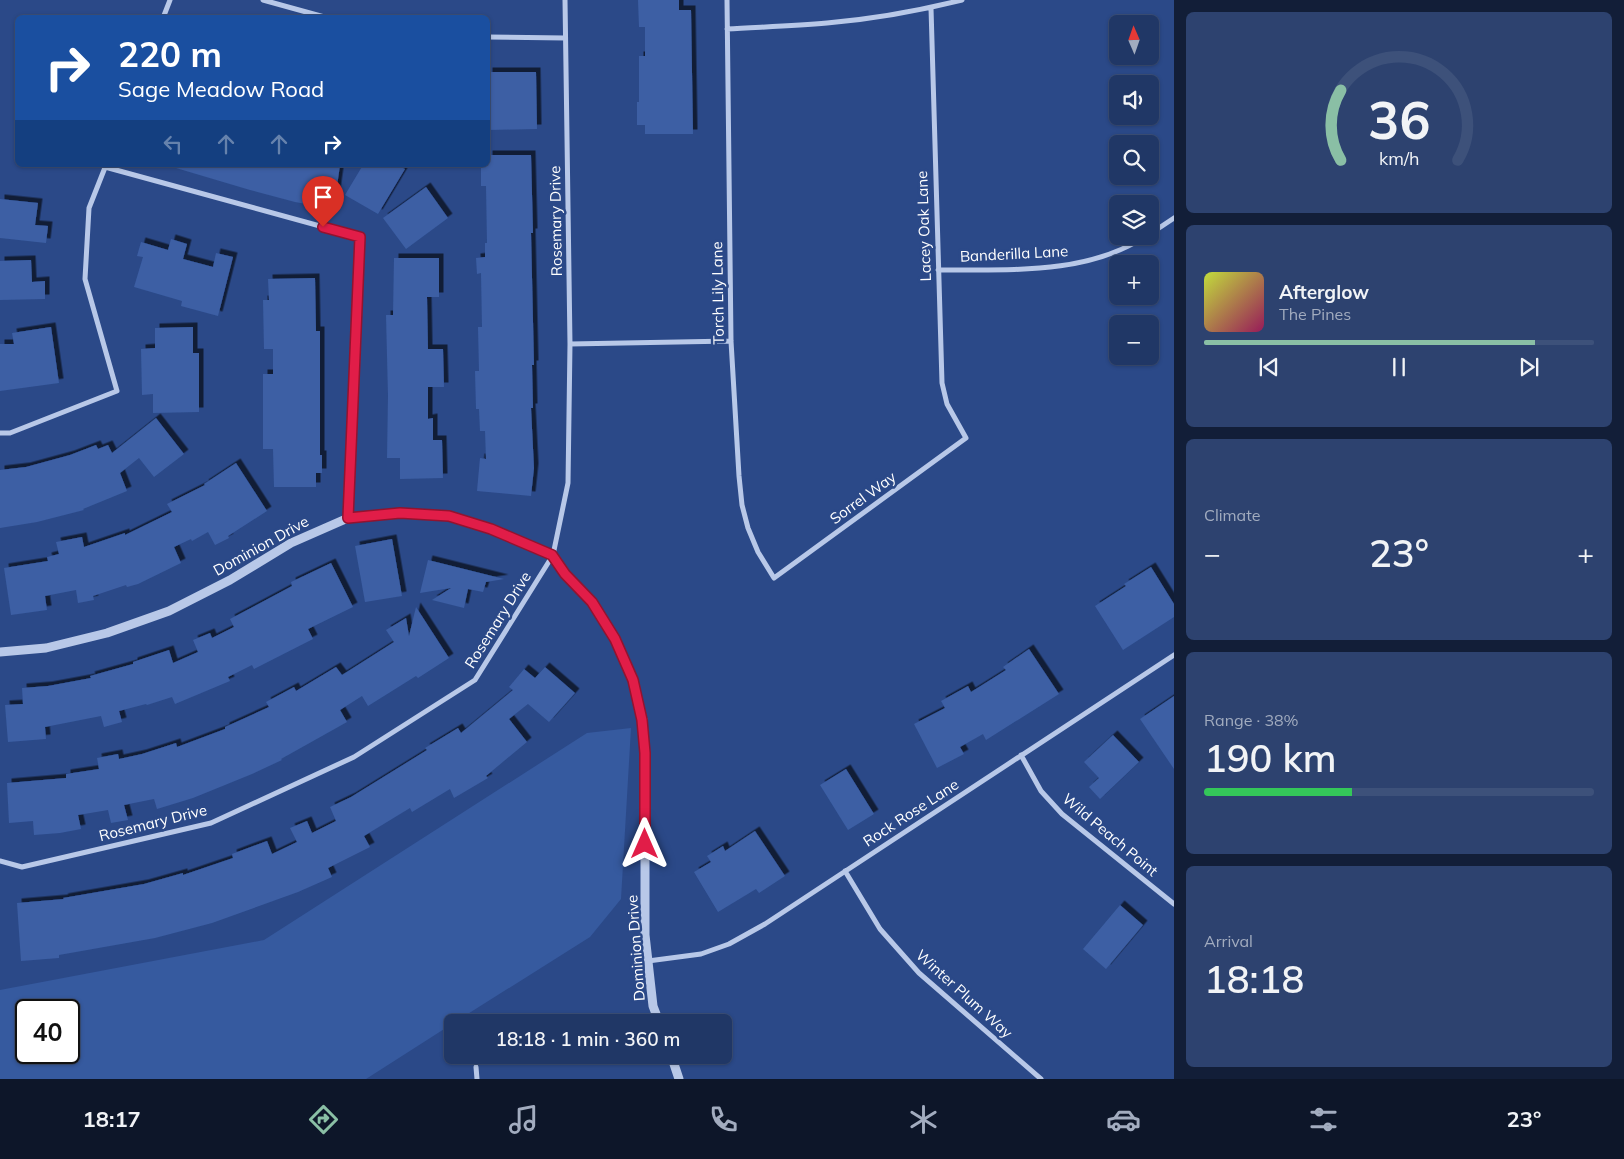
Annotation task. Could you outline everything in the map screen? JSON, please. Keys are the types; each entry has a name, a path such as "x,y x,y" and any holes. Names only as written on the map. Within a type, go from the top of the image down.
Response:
{"street":[{"path":"164,15 170,0"},
{"path":"263,0 317,15"},
{"name":"Rosemary Drive","path":"0,861 22,867 211,823 354,757 475,680 552,555 568,483 570,344 565,0"},
{"name":"Torch Lily Lane","path":"727,0 731,341 742,505 748,528 758,552 774,578"},
{"path":"727,29 826,23 885,16 931,8 962,0"},
{"name":"Lacey Oak Lane","path":"931,8 942,383 947,404 966,438"},
{"path":"490,37 565,38"},
{"path":"0,433 10,433 117,391 85,279 89,208 106,167"},
{"path":"110,167 360,237 348,518"},
{"path":"1159,228 1174,218"},
{"name":"Banderilla Lane","path":"938,270 1048,267 1081,262 1113,252 1127,245"},
{"path":"570,344 731,341"},
{"name":"Sorrel Way","path":"774,578 966,438"},
{"name":"Dominion Drive","path":"0,652 46,648 107,633 169,611 230,580 291,543 348,518 400,513 449,516 491,529 552,555 565,574 592,602 615,639 633,680 641,712 645,753 645,935 653,1006 656,1014"},
{"name":"Rock Rose Lane","path":"648,961 701,954 730,944 765,924 1174,654"},
{"name":"Wild Peach Point","path":"1021,755 1041,791 1062,814 1174,904"},
{"name":"Winter Plum Way","path":"845,871 880,930 919,973 1041,1079"},
{"path":"673,1064 679,1079"},
{"path":"476,1067 476,1079"}],"shaded area":[{"path":"631,728 621,899 590,937 468,1014 444,1014 444,1029 366,1079 0,1079 0,990 264,940 587,733"}],"building":[{"path":"638,0 679,0 679,10 691,10 693,134 645,134 645,125 637,125 639,56 645,56 645,27 639,27"},
{"path":"490,72 536,72 537,129 490,130"},
{"path":"490,155 531,155 534,365 532,365 533,408 531,408 534,468 531,496 477,491 480,458 486,459 485,431 480,431 479,409 476,409 475,371 479,371 478,327 482,327 481,273 477,274 476,258 485,257 485,243 487,243 486,186 481,186 481,167 490,167"},
{"path":"340,167 336,193 314,190 311,205 250,190 176,168"},
{"path":"362,167 401,167 405,169 378,214 345,195"},
{"path":"426,187 448,218 406,249 383,218"},
{"path":"0,199 38,203 35,225 48,226 46,243 0,238"},
{"path":"171,239 187,244 183,259 213,267 216,253 233,257 218,316 181,306 182,301 134,287 143,257 137,256 141,242 168,250"},
{"path":"394,258 439,258 439,297 427,297 428,349 443,349 444,387 428,387 428,419 433,418 433,440 442,440 443,478 400,479 400,458 387,458 386,315 393,315"},
{"path":"31,260 32,282 45,281 45,299 0,300 0,261"},
{"path":"315,278 316,331 320,331 320,455 322,455 322,473 316,473 316,487 274,487 273,449 263,449 263,374 273,374 273,349 264,349 263,300 269,300 268,279"},
{"path":"51,327 59,383 0,391 0,344 14,344 12,333"},
{"path":"193,327 193,353 199,353 199,412 153,413 153,394 142,395 141,349 155,348 155,328"},
{"path":"156,418 184,454 154,477 139,458 120,473 127,491 84,510 37,522 0,528 0,470 26,467 70,455 96,445 98,449 108,445 112,453"},
{"path":"236,463 267,511 228,536 229,538 215,545 208,532 192,541 191,539 174,547 181,563 138,584 127,587 126,585 93,596 94,600 78,603 76,590 45,596 47,610 11,615 4,568 48,561 47,557 59,554 56,542 82,537 84,547 125,533 125,535 172,512 167,504 205,485"},
{"path":"392,539 402,596 365,602 355,546"},
{"path":"428,560 504,579 486,582 483,592 468,589 464,608 432,600 451,588 420,593"},
{"path":"331,563 353,607 308,629 313,639 254,669 252,665 228,677 230,681 175,704 172,697 119,711 122,722 104,727 101,716 45,727 46,739 8,742 5,705 23,704 22,688 48,686 91,678 90,676 133,664 133,662 169,650 173,663 198,652 193,640 210,633 212,638 234,627 230,619 292,586 291,582"},
{"path":"1151,567 1174,604 1174,617 1123,650 1095,606"},
{"path":"416,607 449,658 368,706 362,696 340,710 347,722 282,760 193,798 157,809 154,799 124,805 128,820 111,823 108,810 78,815 81,829 34,835 33,821 9,823 7,783 66,778 66,774 99,769 97,758 118,754 119,759 176,743 177,747 225,729 225,727 269,707 266,702 294,687 296,691 336,667 342,675 394,642 386,630 406,618 409,636"},
{"path":"1029,649 1059,694 986,740 983,734 960,747 964,754 937,768 914,724 945,708 941,701 968,686 971,692 1006,670 1003,667"},
{"path":"545,667 575,693 549,722 528,704 509,719 527,742 486,776 488,778 454,798 450,789 412,812 410,808 364,836 370,847 328,868 332,877 298,892 212,923 155,938 59,955 59,958 21,961 17,903 64,899 144,884 183,873 183,875 233,858 232,854 267,841 272,854 297,842 290,828 307,821 312,833 336,821 330,807 351,797 427,750 425,748 458,728 461,733 513,690 509,687 524,669 535,678"},
{"path":"1174,696 1174,769 1140,719"},
{"path":"1113,735 1139,762 1100,799 1089,787 1099,778 1084,762"},
{"path":"846,769 874,814 848,830 820,785"},
{"path":"755,831 785,876 759,893 756,889 718,912 694,872 711,862 707,856 723,846 725,851"},
{"path":"1120,905 1143,925 1106,969 1083,949"}],"route":[{"path":"323,227 360,237 348,518 400,513 449,516 491,529 552,555 565,574 592,602 615,639 633,680 642,720 645,753 645,844"}]}
